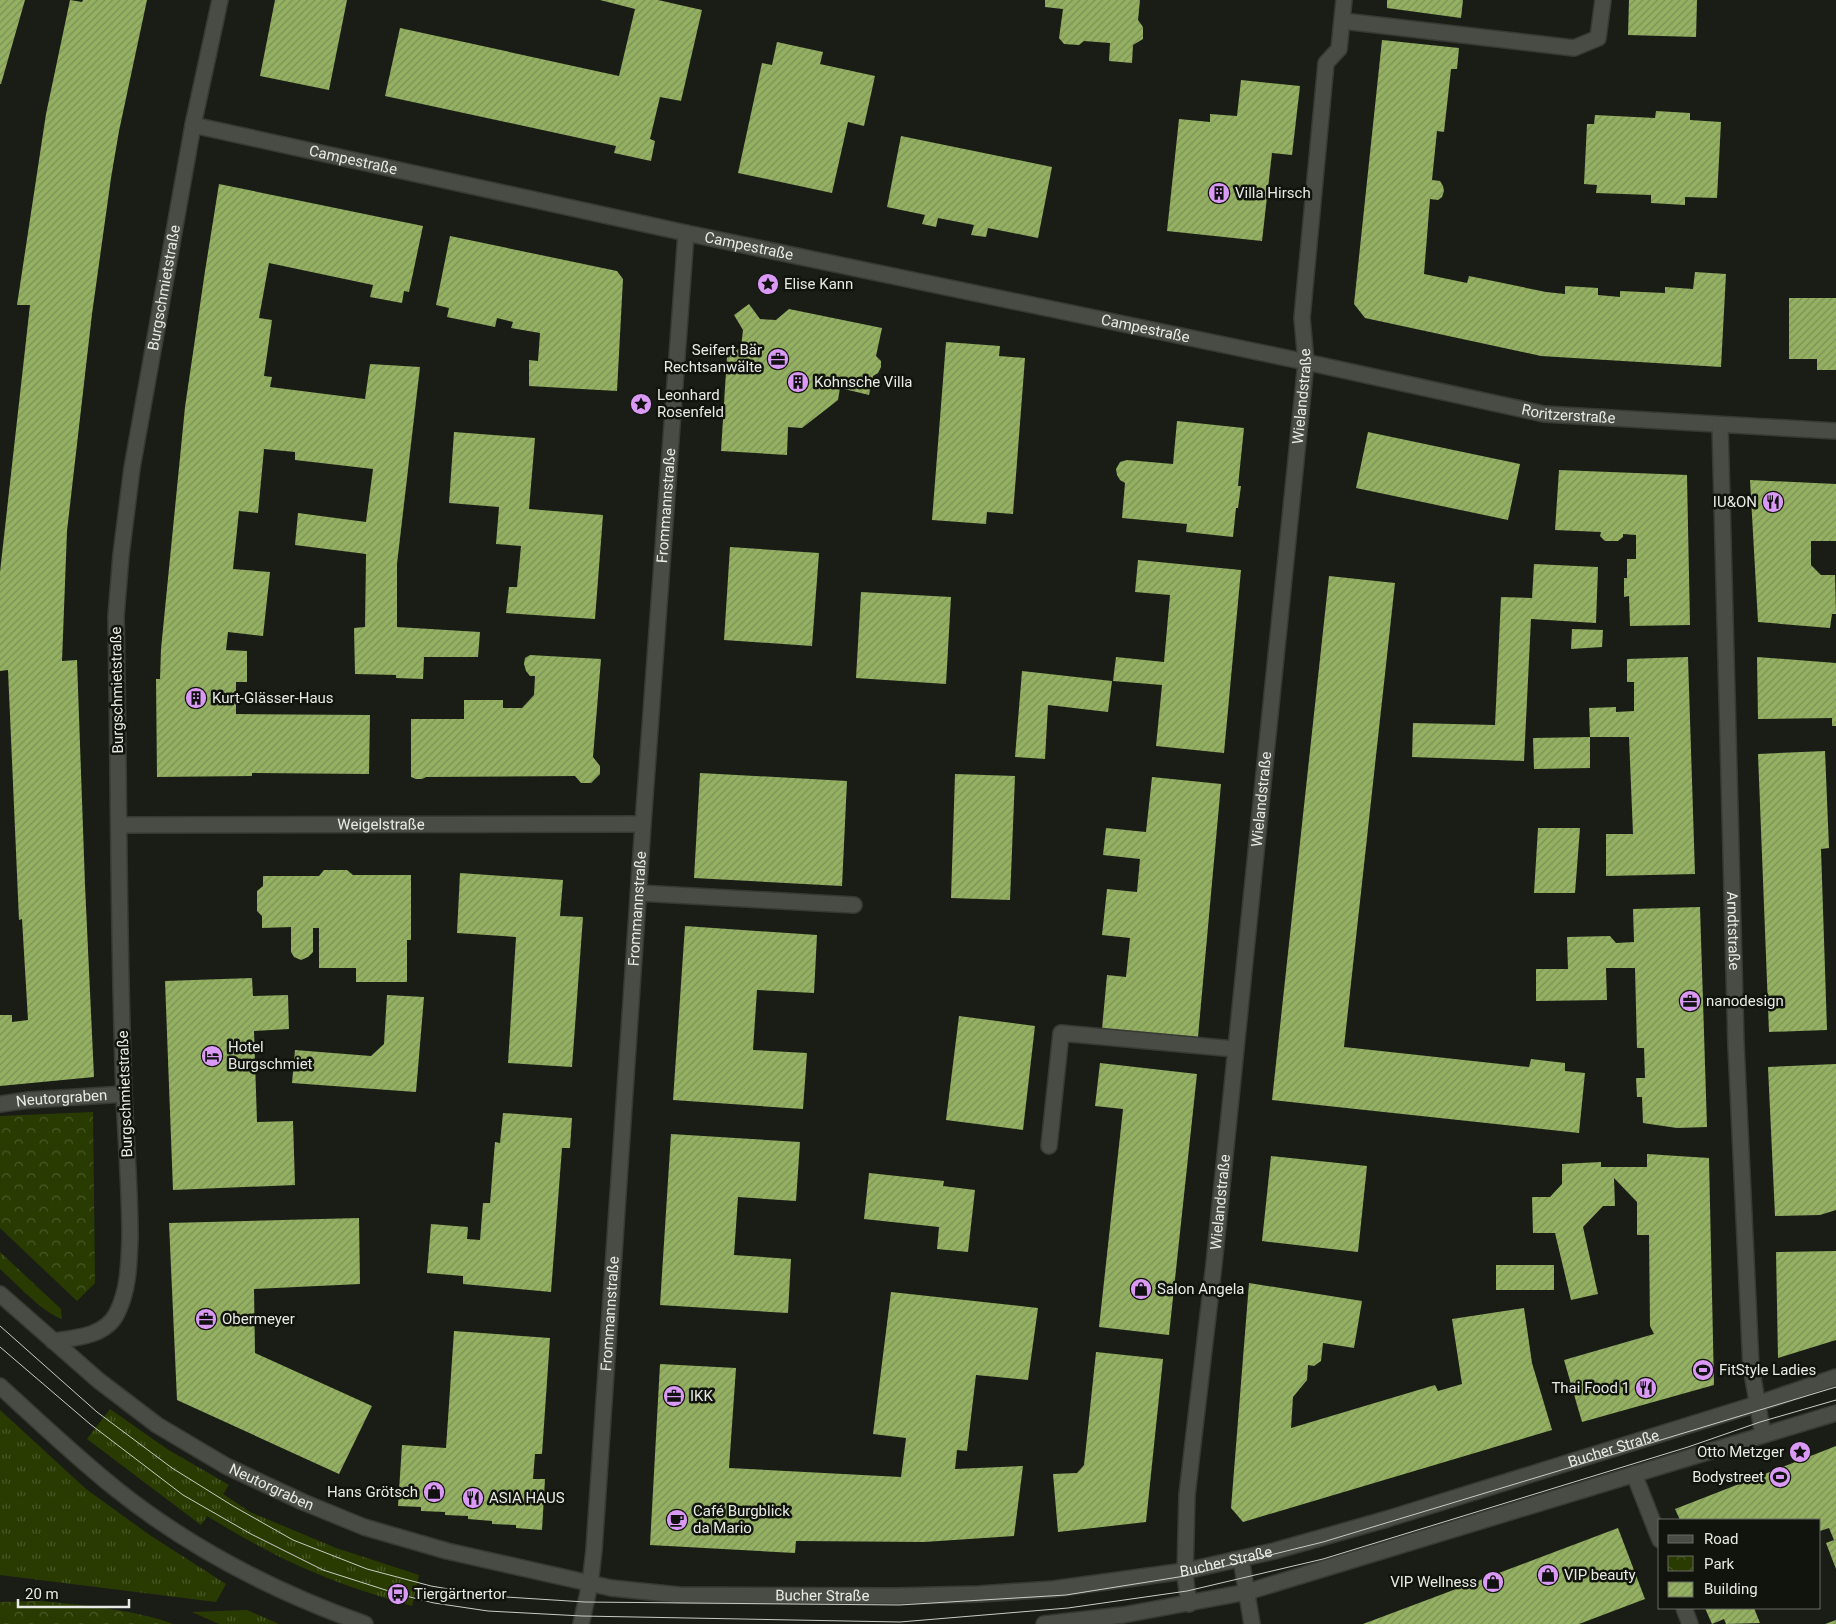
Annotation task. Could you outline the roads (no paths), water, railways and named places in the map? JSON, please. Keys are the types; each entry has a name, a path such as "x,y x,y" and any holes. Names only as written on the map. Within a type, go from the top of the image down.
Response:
{"street":[{"name":"Burgschmietstraße","path":"53,1340 96,1332 112,1322 123,1300 128,1280 130,1210 124,1094 116,616 121,555 132,468 193,125 220,0"},
{"name":"Wielandstraße","path":"1189,1604 1185,1571 1187,1495 1214,1264 1306,362 1302,318 1326,63 1339,49 1344,0"},
{"path":"1342,21 1574,48 1598,38 1603,0"},
{"name":"Campestraße","path":"193,125 686,233 1306,362"},
{"name":"Frommannstraße","path":"581,1624 590,1584 596,1525 638,893 686,233"},
{"name":"Roritzerstraße","path":"1306,362 1544,414 1836,431"},
{"name":"Arndtstraße","path":"1720,425 1736,1045 1751,1367 1763,1435"},
{"name":"Weigelstraße","path":"120,825 643,824"},
{"path":"638,893 854,905"},
{"path":"1049,1146 1061,1033 1235,1049"},
{"name":"Neutorgraben","path":"0,1104 29,1100 124,1094"},
{"name":"Neutorgraben","path":"0,1294 122,1399 157,1425 226,1466 337,1517 391,1536 515,1568 590,1584"},
{"name":"Bucher Straße","path":"590,1584 627,1591 679,1595 938,1596 1045,1590 1185,1571 1318,1540 1757,1404 1836,1377"},
{"path":"0,1386 115,1489 177,1534 234,1568 288,1594 365,1624"},
{"name":"Bucher Straße","path":"1044,1624 1123,1615 1247,1592 1836,1413"},
{"path":"1634,1474 1658,1535"},
{"path":"1241,1559 1252,1624"},
{"path":"1684,1609 1690,1624"}],"tram line":[{"path":"0,1326 97,1412 172,1468 293,1540 367,1569 431,1586 490,1596 585,1602 899,1605 1066,1595 1185,1576 1323,1542 1836,1387"},
{"path":"0,1347 90,1424 183,1495 251,1534 323,1570 398,1594 434,1603 488,1611 582,1616 900,1622 1068,1608 1187,1591 1323,1559 1836,1400"}],"place":[{"name":"Villa Hirsch","path":"1219,193"},
{"name":"Elise Kann","path":"768,284"},
{"name":"Seifert Bär Rechtsanwälte","path":"778,359"},
{"name":"Kohnsche Villa","path":"798,382"},
{"name":"Leonhard Rosenfeld","path":"641,404"},
{"name":"IU&ON","path":"1773,502"},
{"name":"Kurt-Glässer-Haus","path":"196,698"},
{"name":"nanodesign","path":"1690,1001"},
{"name":"Hotel Burgschmiet","path":"212,1056"},
{"name":"Salon Angela","path":"1141,1289"},
{"name":"Obermeyer","path":"206,1319"},
{"name":"FitStyle Ladies","path":"1703,1370"},
{"name":"Thai Food 1","path":"1646,1388"},
{"name":"IKK","path":"674,1396"},
{"name":"Otto Metzger","path":"1800,1452"},
{"name":"Bodystreet","path":"1780,1477"},
{"name":"Hans Grötsch","path":"434,1492"},
{"name":"ASIA HAUS","path":"473,1498"},
{"name":"Café Burgblick da Mario","path":"677,1520"},
{"name":"VIP beauty","path":"1548,1575"},
{"name":"VIP Wellness","path":"1493,1582"},
{"name":"Tiergärtnertor","path":"398,1594"}]}
